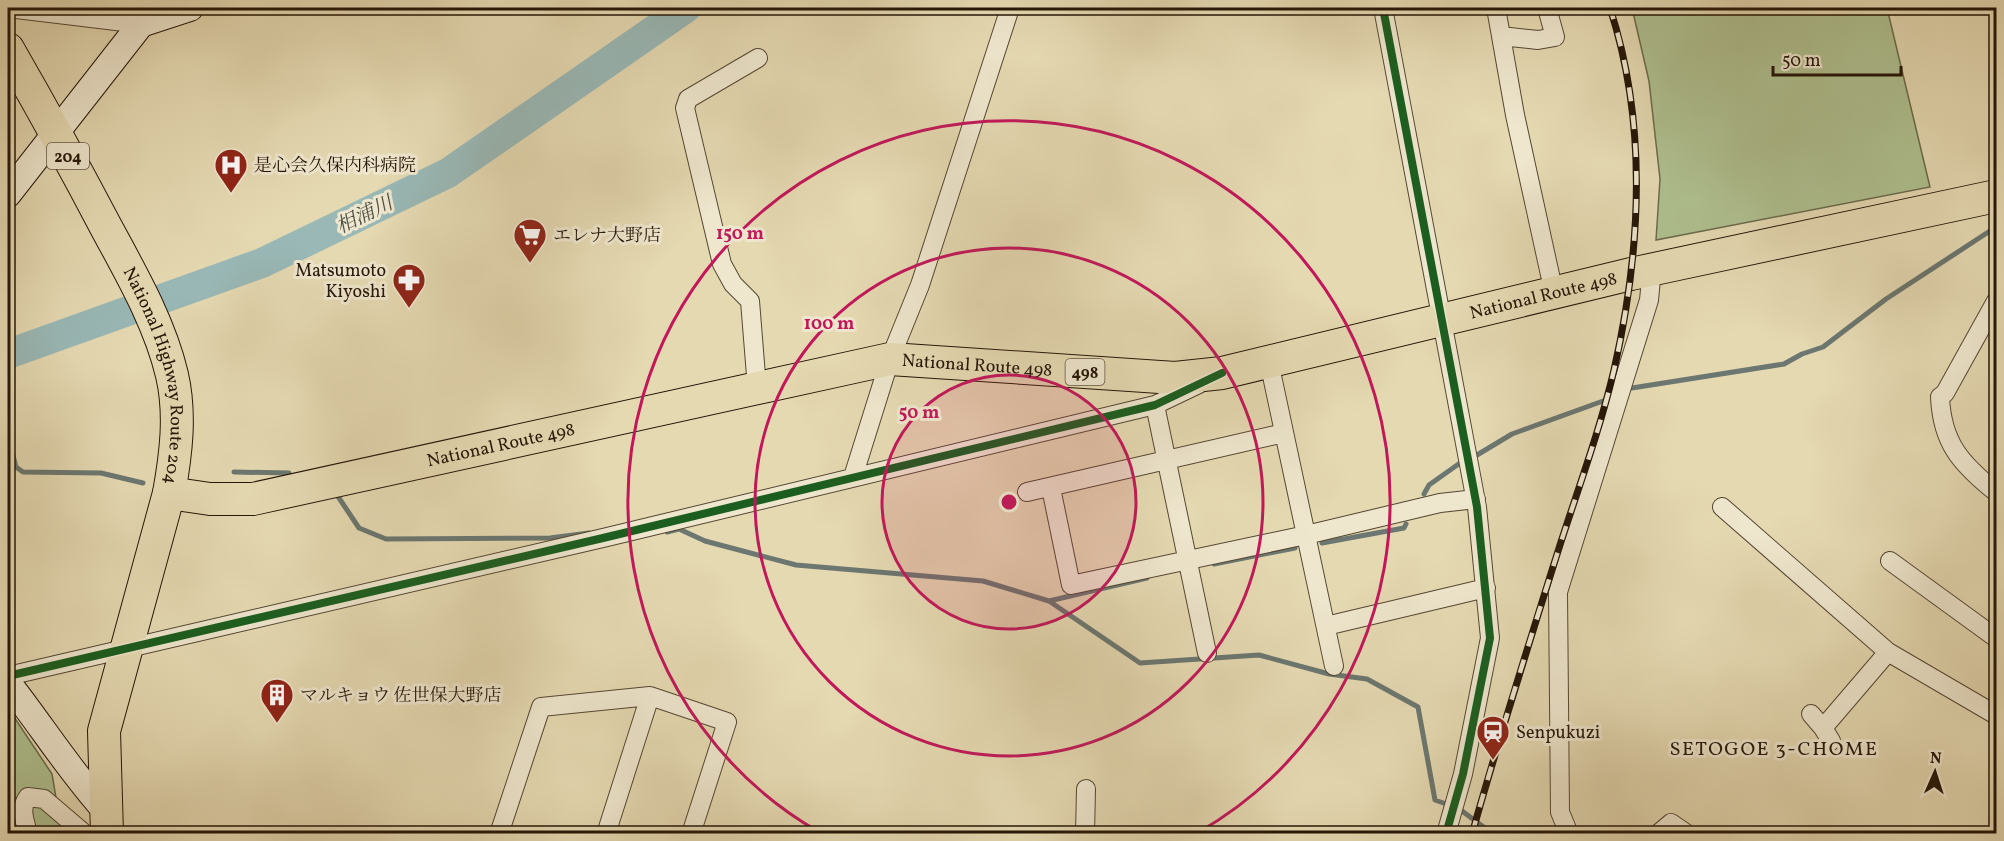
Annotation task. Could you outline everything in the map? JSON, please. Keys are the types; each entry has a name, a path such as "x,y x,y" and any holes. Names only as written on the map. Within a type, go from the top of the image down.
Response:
{"highway":[{"name":"National Highway Route 204","path":"8,49 55,130 126,264 162,343 172,376 177,411 176,453 169,493 105,731 106,822"},
{"name":"National Route 498","path":"169,493 210,499 253,499 891,359 1175,378 1222,373 1554,292 1996,196"}],"street":[{"path":"8,8 141,24 190,8"},
{"path":"853,477 891,359 920,285 1010,8"},
{"path":"1383,8 1422,208 1440,320 1476,499 1490,638 1448,826"},
{"path":"1496,8 1554,292"},
{"path":"1501,36 1538,40 1554,37 1547,8"},
{"path":"8,194 55,130 141,24"},
{"path":"757,388 750,301 733,285 722,264 685,108 688,99 758,58"},
{"path":"1569,834 1560,813 1558,592 1649,300 1652,270"},
{"path":"1996,301 1975,343 1945,393 1940,397 1941,424 1953,450 1996,492"},
{"path":"1269,362 1334,666"},
{"path":"8,676 603,538 1155,405 1222,373"},
{"path":"1155,405 1207,653"},
{"path":"1027,492 1284,433"},
{"path":"1051,488 1071,585 1306,535 1440,503 1476,499"},
{"path":"1722,507 1888,652 1996,716"},
{"path":"1890,561 1996,638"},
{"path":"1326,626 1486,588"},
{"path":"1811,714 1827,735 1888,652"},
{"path":"8,683 46,731 106,822"},
{"path":"606,834 650,696"},
{"path":"499,834 541,707 650,696 728,722 691,834"},
{"path":"1085,834 1086,789"},
{"path":"28,834 22,812 28,797 44,799 85,834"},
{"path":"1658,834 1671,823 1687,834"}],"green space":[{"path":"1632,8 1887,8 1930,187 1656,240 1660,179 1649,81"},
{"path":"8,708 52,774 62,833 8,833"}],"waterway":[{"name":"相浦川","path":"8,354 262,263 448,173 686,8"},
{"path":"1632,388 1784,364 1802,354 1823,347 1886,299 1996,227"},
{"path":"1477,455 1512,434 1603,401"},
{"path":"8,436 16,467 23,472 101,473 143,483"},
{"path":"1424,494 1429,485 1460,463"},
{"path":"234,472 289,473"},
{"path":"337,495 359,528 386,539 550,538 589,533"},
{"path":"1322,543 1404,528 1406,524"},
{"path":"667,532 679,529 705,541 796,565 983,581 1049,601 1140,663 1259,655 1329,674 1367,679 1418,707 1435,800 1449,805"},
{"path":"1214,564 1295,548"},
{"path":"1049,601 1147,578"},
{"path":"1458,808 1493,834"}],"railway":[{"path":"1472,834 1525,655 1602,415 1623,325 1635,234 1635,143 1622,52 1610,8"}],"cycle path":[{"path":"1383,8 1477,507 1490,638 1463,774 1446,834"},
{"path":"8,676 603,538 1155,405 1222,373"}],"place":[{"name":"是心会久保内科病院","path":"231,194"},
{"name":"エレナ大野店","path":"530,264"},
{"name":"Matsumoto Kiyoshi","path":"409,309"},
{"name":"マルキョウ 佐世保大野店","path":"277,724"},
{"name":"Senpukuzi","path":"1493,761"}],"district":[{"name":"SETOGOE 3-CHOME","path":"1774,748"}]}
